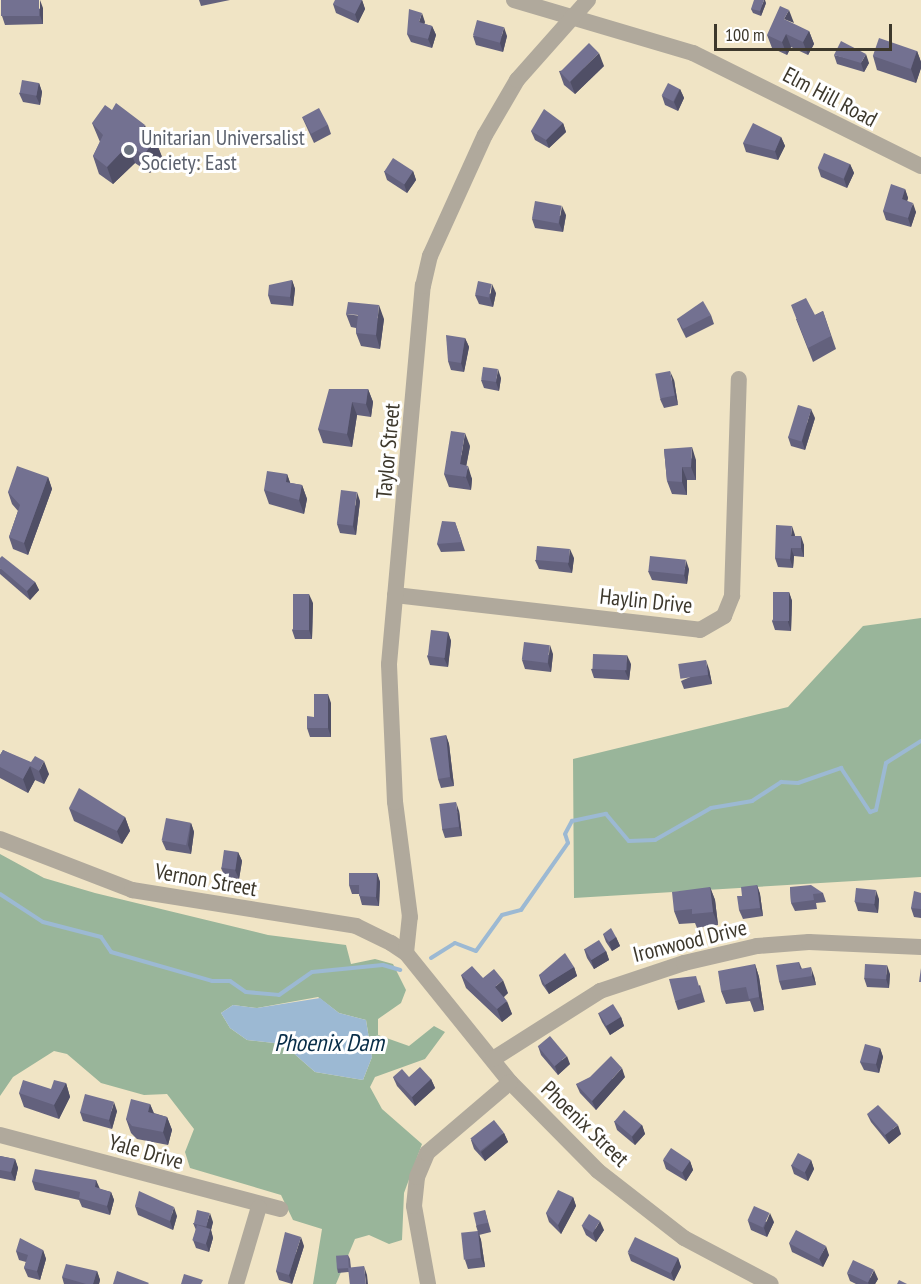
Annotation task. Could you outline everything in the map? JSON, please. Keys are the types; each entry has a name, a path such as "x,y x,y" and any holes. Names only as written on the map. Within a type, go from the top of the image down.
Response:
{"street":[{"name":"Elm Hill Road","path":"514,0 693,53 921,166"},
{"name":"Taylor Street","path":"406,952 410,917 388,710 395,595 430,256 485,135 517,80 588,0"},
{"name":"Haylin Drive","path":"395,595 700,630 724,616 732,596 739,379"},
{"name":"Vernon Street","path":"0,839 82,875 132,890 356,926 406,952"},
{"name":"Ironwood Drive","path":"493,1059 600,991 684,963 757,946 809,942 921,947"},
{"name":"Phoenix Street","path":"406,952 510,1082 651,1215 771,1284"},
{"path":"428,1284 414,1206 417,1177 427,1153 510,1082"},
{"name":"Yale Drive","path":"0,1135 258,1208 280,1209"},
{"path":"236,1284 258,1208"}],"green space":[{"path":"921,618 921,877 574,898 573,759 788,707 863,626"},
{"path":"0,854 44,878 95,893 268,935 346,945 351,964 375,959 393,964 406,990 401,1003 378,1019 378,1035 409,1046 434,1026 445,1032 425,1059 375,1077 370,1087 382,1109 422,1144 404,1193 402,1240 389,1244 369,1235 355,1239 336,1284 313,1284 322,1229 293,1220 281,1195 190,1168 185,1152 194,1129 167,1094 144,1095 101,1083 67,1054 54,1051 13,1077 0,1096","holes":["318,997 339,1013 366,1020 372,1057 363,1080 315,1072 283,1044 247,1040 230,1028 221,1013 233,1005 257,1008"]}],"water":[{"name":"Phoenix Dam","path":"320,998 339,1013 366,1020 372,1057 363,1080 315,1072 283,1044 247,1040 230,1028 221,1013 233,1005 257,1008"}],"building":[{"path":"1,0 39,0 39,16 1,16"},
{"path":"335,0 362,0 355,14 333,4"},
{"path":"754,0 764,0 760,11 751,9"},
{"path":"780,6 789,10 784,19 809,31 803,42 786,34 782,42 767,35"},
{"path":"409,9 422,13 419,22 432,26 428,39 407,34"},
{"path":"477,20 504,27 500,43 473,35"},
{"path":"879,38 917,51 911,69 873,56"},
{"path":"841,41 866,54 861,63 834,55"},
{"path":"589,43 599,53 570,82 560,72"},
{"path":"22,80 39,83 36,96 20,93"},
{"path":"668,83 680,89 673,101 662,95"},
{"path":"116,103 145,125 142,129 155,139 144,155 128,145 107,167 93,156 103,135 92,123 105,105 112,110"},
{"path":"319,108 328,125 311,134 302,117"},
{"path":"544,109 563,123 546,140 531,131"},
{"path":"753,123 781,137 775,151 743,143"},
{"path":"824,153 850,164 844,179 818,168"},
{"path":"393,158 413,171 404,184 384,171"},
{"path":"891,184 905,189 902,199 913,203 908,218 883,211"},
{"path":"535,201 562,206 558,223 532,219"},
{"path":"292,280 290,297 268,295 269,285"},
{"path":"478,281 492,284 489,298 475,295"},
{"path":"806,298 815,315 823,311 831,336 808,348 791,305"},
{"path":"703,301 711,315 683,329 677,319"},
{"path":"348,302 379,305 376,335 356,333 358,315 346,314"},
{"path":"446,335 465,338 461,363 448,361"},
{"path":"483,367 498,369 496,382 481,380"},
{"path":"670,371 675,396 660,398 655,374"},
{"path":"329,389 368,389 366,404 352,402 347,434 318,429"},
{"path":"798,405 811,409 801,442 788,438"},
{"path":"451,431 465,433 460,464 468,466 466,477 444,474"},
{"path":"692,447 691,467 682,467 682,482 667,481 664,449"},
{"path":"17,466 48,477 24,543 9,537 20,505 8,492"},
{"path":"267,471 287,474 286,482 302,485 299,500 264,490"},
{"path":"341,490 357,492 353,526 337,524"},
{"path":"442,521 455,522 462,542 437,544"},
{"path":"776,525 792,526 791,536 801,536 801,548 791,548 790,559 775,558"},
{"path":"537,546 570,549 569,563 536,560"},
{"path":"2,556 35,582 27,591 0,568"},
{"path":"650,556 686,560 684,575 648,571"},
{"path":"773,592 789,592 789,621 773,621"},
{"path":"293,594 309,594 309,630 293,630"},
{"path":"431,630 448,632 445,658 428,656"},
{"path":"524,642 550,645 548,663 522,660"},
{"path":"593,654 627,655 626,670 592,669"},
{"path":"706,660 708,675 680,679 678,664"},
{"path":"314,694 328,694 328,728 307,728 307,716 314,717"},
{"path":"446,735 450,777 438,779 430,738"},
{"path":"3,750 31,762 35,756 44,761 39,771 30,766 23,779 0,767 0,755"},
{"path":"79,788 125,817 117,831 69,808"},
{"path":"456,802 459,827 442,829 439,804"},
{"path":"166,818 191,823 186,845 162,841"},
{"path":"224,850 238,852 235,870 221,868"},
{"path":"349,873 377,873 376,897 359,896 359,885 349,885"},
{"path":"757,885 760,908 739,910 737,896 742,896 741,887"},
{"path":"811,885 823,893 813,894 814,900 791,903 790,887"},
{"path":"710,887 713,912 692,914 692,909 674,911 672,892"},
{"path":"856,888 876,890 874,904 855,902"},
{"path":"914,891 921,893 921,909 911,908"},
{"path":"611,928 616,937 609,942 603,934"},
{"path":"599,940 606,951 591,960 585,949"},
{"path":"565,953 574,967 545,985 539,975"},
{"path":"799,962 800,969 811,967 812,976 779,981 776,965"},
{"path":"755,964 759,997 749,999 746,987 721,991 718,971"},
{"path":"865,964 887,965 886,979 864,978"},
{"path":"472,966 483,978 494,969 503,980 495,987 507,1001 497,1009 461,975"},
{"path":"696,976 701,993 675,1001 669,979"},
{"path":"613,1004 621,1017 607,1026 599,1013"},
{"path":"550,1036 567,1056 554,1066 538,1046"},
{"path":"865,1044 880,1048 876,1064 860,1062"},
{"path":"611,1056 622,1068 592,1101 576,1084 590,1077"},
{"path":"420,1067 431,1079 412,1097 393,1077 402,1069 409,1077"},
{"path":"23,1080 51,1089 54,1080 66,1083 54,1105 19,1093"},
{"path":"85,1094 114,1102 109,1120 80,1112"},
{"path":"131,1099 150,1104 148,1112 167,1117 163,1132 132,1126 126,1119"},
{"path":"878,1105 898,1125 885,1135 867,1114"},
{"path":"624,1110 642,1125 632,1136 614,1121"},
{"path":"494,1120 504,1133 480,1151 470,1138"},
{"path":"671,1148 690,1161 682,1172 663,1160"},
{"path":"798,1153 811,1160 805,1172 791,1165"},
{"path":"0,1156 15,1159 11,1172 0,1170"},
{"path":"35,1169 96,1180 95,1187 111,1192 107,1206 79,1198 80,1192 32,1181"},
{"path":"558,1190 573,1197 558,1225 546,1213"},
{"path":"139,1191 174,1207 170,1221 135,1206"},
{"path":"754,1206 770,1213 763,1228 747,1221"},
{"path":"197,1210 210,1213 207,1227 194,1224"},
{"path":"485,1210 488,1223 476,1225 473,1213"},
{"path":"589,1214 600,1221 593,1233 582,1226"},
{"path":"197,1225 210,1229 206,1244 192,1240"},
{"path":"796,1230 826,1246 819,1259 789,1243"},
{"path":"478,1231 481,1258 464,1260 461,1233"},
{"path":"285,1232 301,1237 289,1275 276,1271"},
{"path":"635,1237 678,1258 671,1273 628,1252"},
{"path":"20,1238 43,1250 37,1271 24,1268 28,1255 16,1251"},
{"path":"348,1255 349,1268 337,1269 336,1256"},
{"path":"853,1260 874,1270 868,1282 847,1273"},
{"path":"66,1264 97,1271 93,1284 62,1277"},
{"path":"364,1266 366,1284 350,1284 348,1268"},
{"path":"117,1271 149,1283 113,1284"},
{"path":"184,1274 203,1280 201,1284 181,1284"}],"waterway":[{"path":"431,958 455,943 476,951 502,915 521,910 568,843 565,834 572,821 606,814 629,841 655,840 711,808 752,801 781,782 798,783 841,768 870,812 876,810 886,763 921,741"},
{"path":"0,894 43,922 101,937 111,952 212,981 230,981 246,992 279,995 312,972 383,965 400,970"}],"place":[{"name":"Unitarian Universalist Society: East","path":"129,150"}]}
